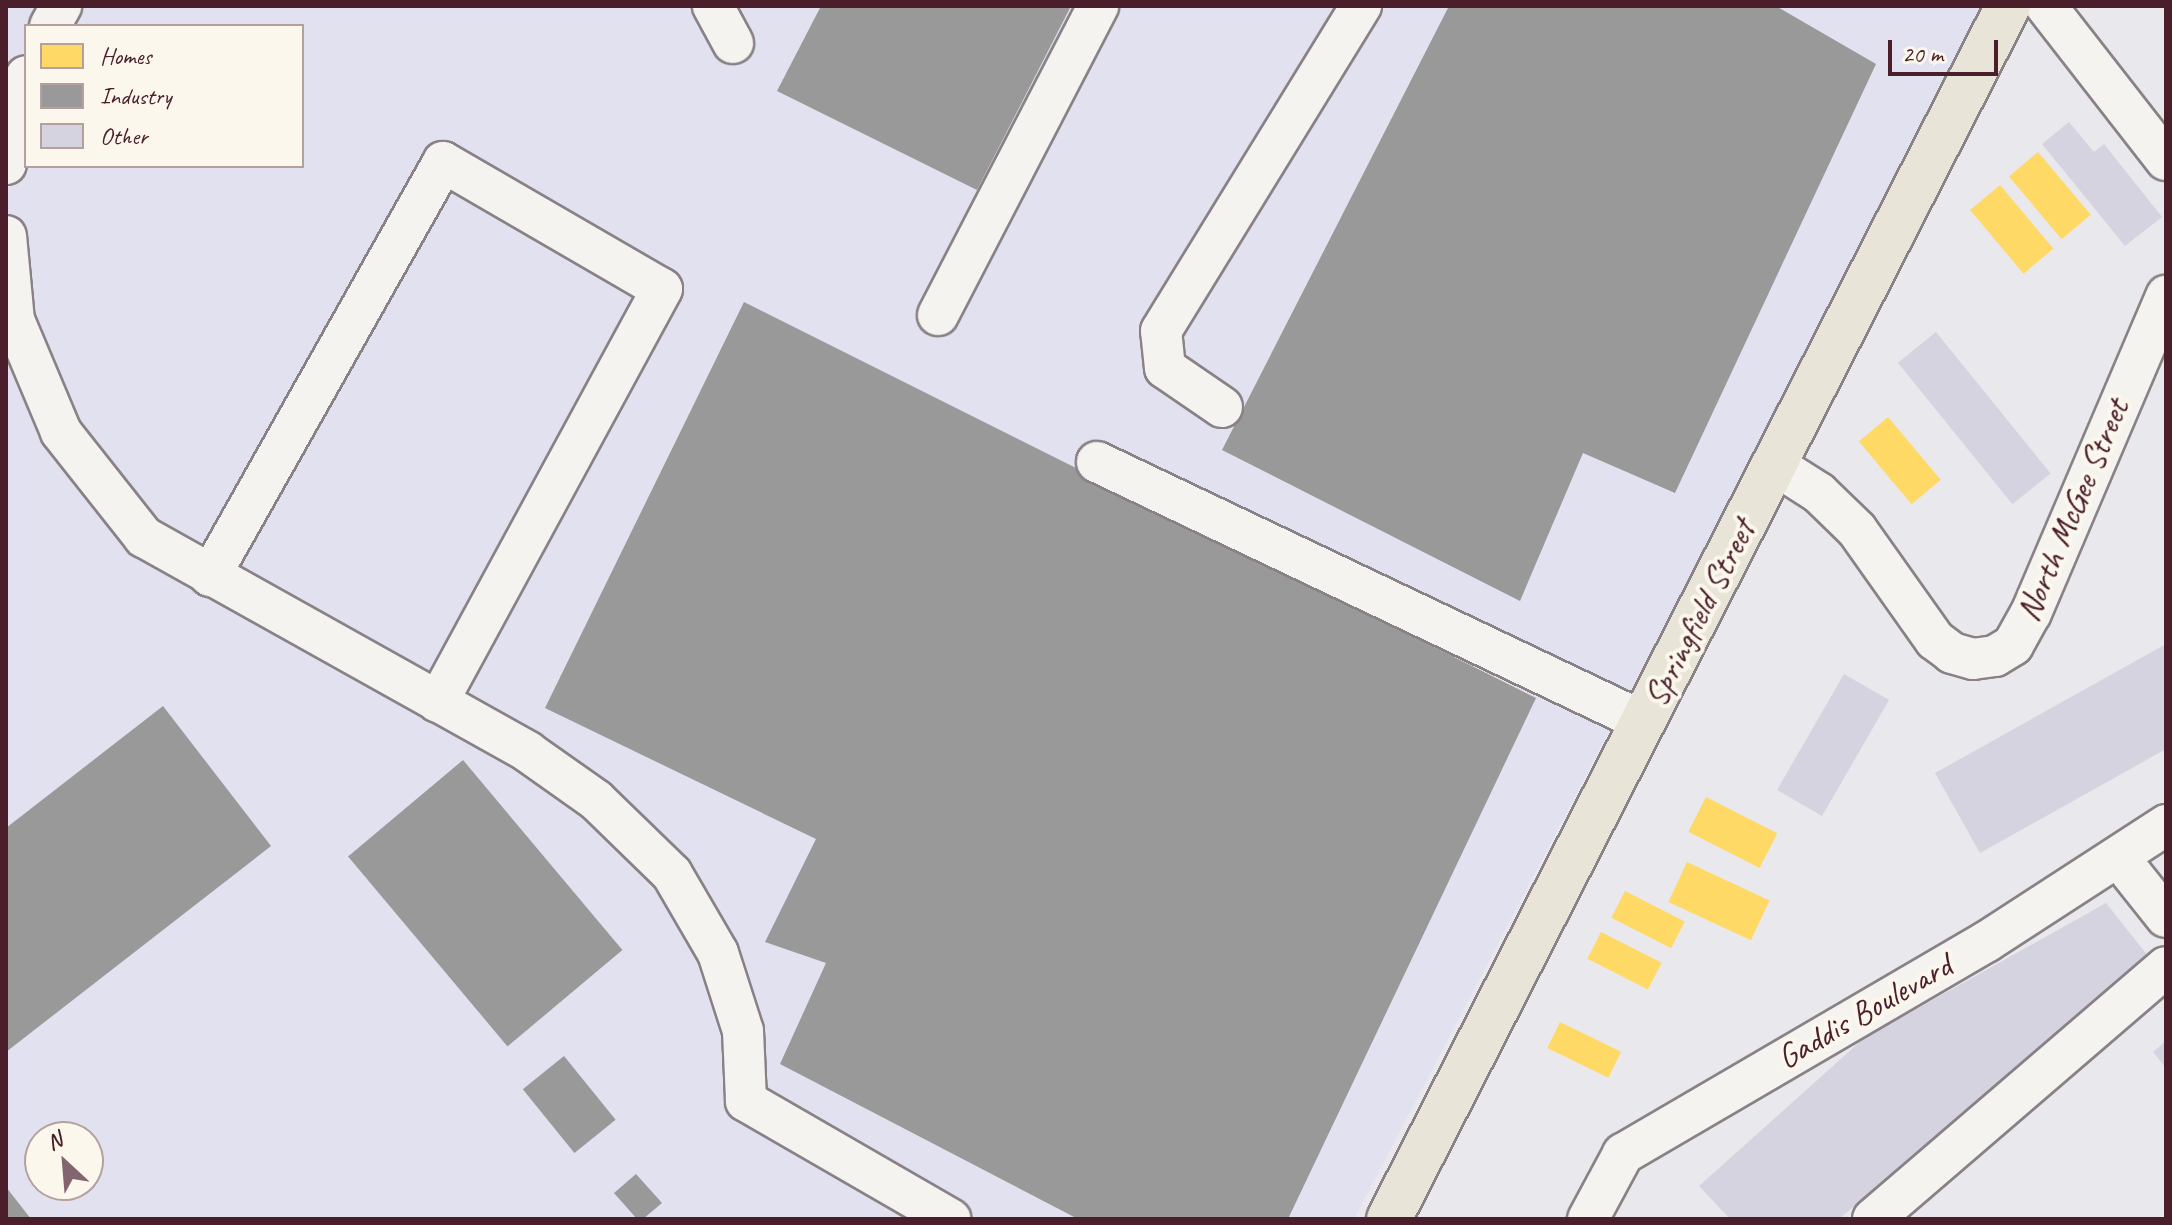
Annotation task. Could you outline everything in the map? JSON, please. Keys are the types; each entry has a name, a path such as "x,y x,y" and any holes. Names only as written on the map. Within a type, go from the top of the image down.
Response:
{"main road":[{"name":"Springfield Street","path":"1389,1219 2008,6"}],"street":[{"path":"51,24 61,6"},
{"path":"713,6 733,43"},
{"path":"938,315 1098,6"},
{"path":"1222,407 1165,368 1161,331 1361,6"},
{"path":"2046,6 2166,160"},
{"path":"6,164 17,94 24,80"},
{"path":"210,576 443,162 662,289 438,702"},
{"path":"6,236 14,320 61,432 144,537 528,752 596,800 672,874 718,953 743,1031 746,1101 950,1219"},
{"name":"North McGee Street","path":"1775,465 1819,493 1857,530 1935,640 1952,653 1973,659 1995,656 2013,645 2031,613 2166,296"},
{"path":"1097,462 1644,722"},
{"name":"Gaddis Boulevard","path":"1588,1219 1623,1154 2119,858 2166,825"},
{"path":"2119,858 2166,917"},
{"path":"1873,1219 2166,967"}],"shaded area":[{"path":"6,6 1988,6 1354,1219 6,1219"}],"building: Homes":[{"path":"2038,152 2091,215 2062,239 2009,176"},
{"path":"2000,185 2053,249 2023,274 1970,210"},
{"path":"1888,417 1941,480 1912,504 1859,441"},
{"path":"1706,797 1777,833 1760,868 1688,832"},
{"path":"1687,862 1769,900 1751,940 1668,902"},
{"path":"1625,891 1685,921 1671,948 1611,918"},
{"path":"1601,932 1662,963 1648,990 1587,959"},
{"path":"1560,1022 1621,1052 1608,1078 1547,1048"}],"building: Industry":[{"path":"821,6 1071,6 977,190 777,91"},
{"path":"1449,6 1776,6 1876,64 1675,493 1583,453 1520,601 1222,450"},
{"path":"744,302 1536,698 1288,1219 1078,1219 780,1064 826,963 765,942 816,839 545,708"},
{"path":"163,706 271,846 6,1052 6,828"},
{"path":"463,760 622,950 508,1046 348,856"},
{"path":"564,1056 616,1120 574,1153 523,1089"},
{"path":"636,1174 662,1203 643,1219 637,1219 614,1193"},
{"path":"6,1187 31,1219 6,1219"}],"building: Other":[{"path":"2069,122 2094,152 2104,144 2162,217 2125,246 2042,144"},
{"path":"1936,332 2051,473 2012,504 1898,363"},
{"path":"2166,644 2166,749 1980,853 1935,773"},
{"path":"1844,674 1889,700 1822,816 1777,790"},
{"path":"2106,903 2148,956 1839,1219 1730,1219 1699,1186 1863,1039"},
{"path":"2166,1041 2166,1068 2153,1052"}]}
